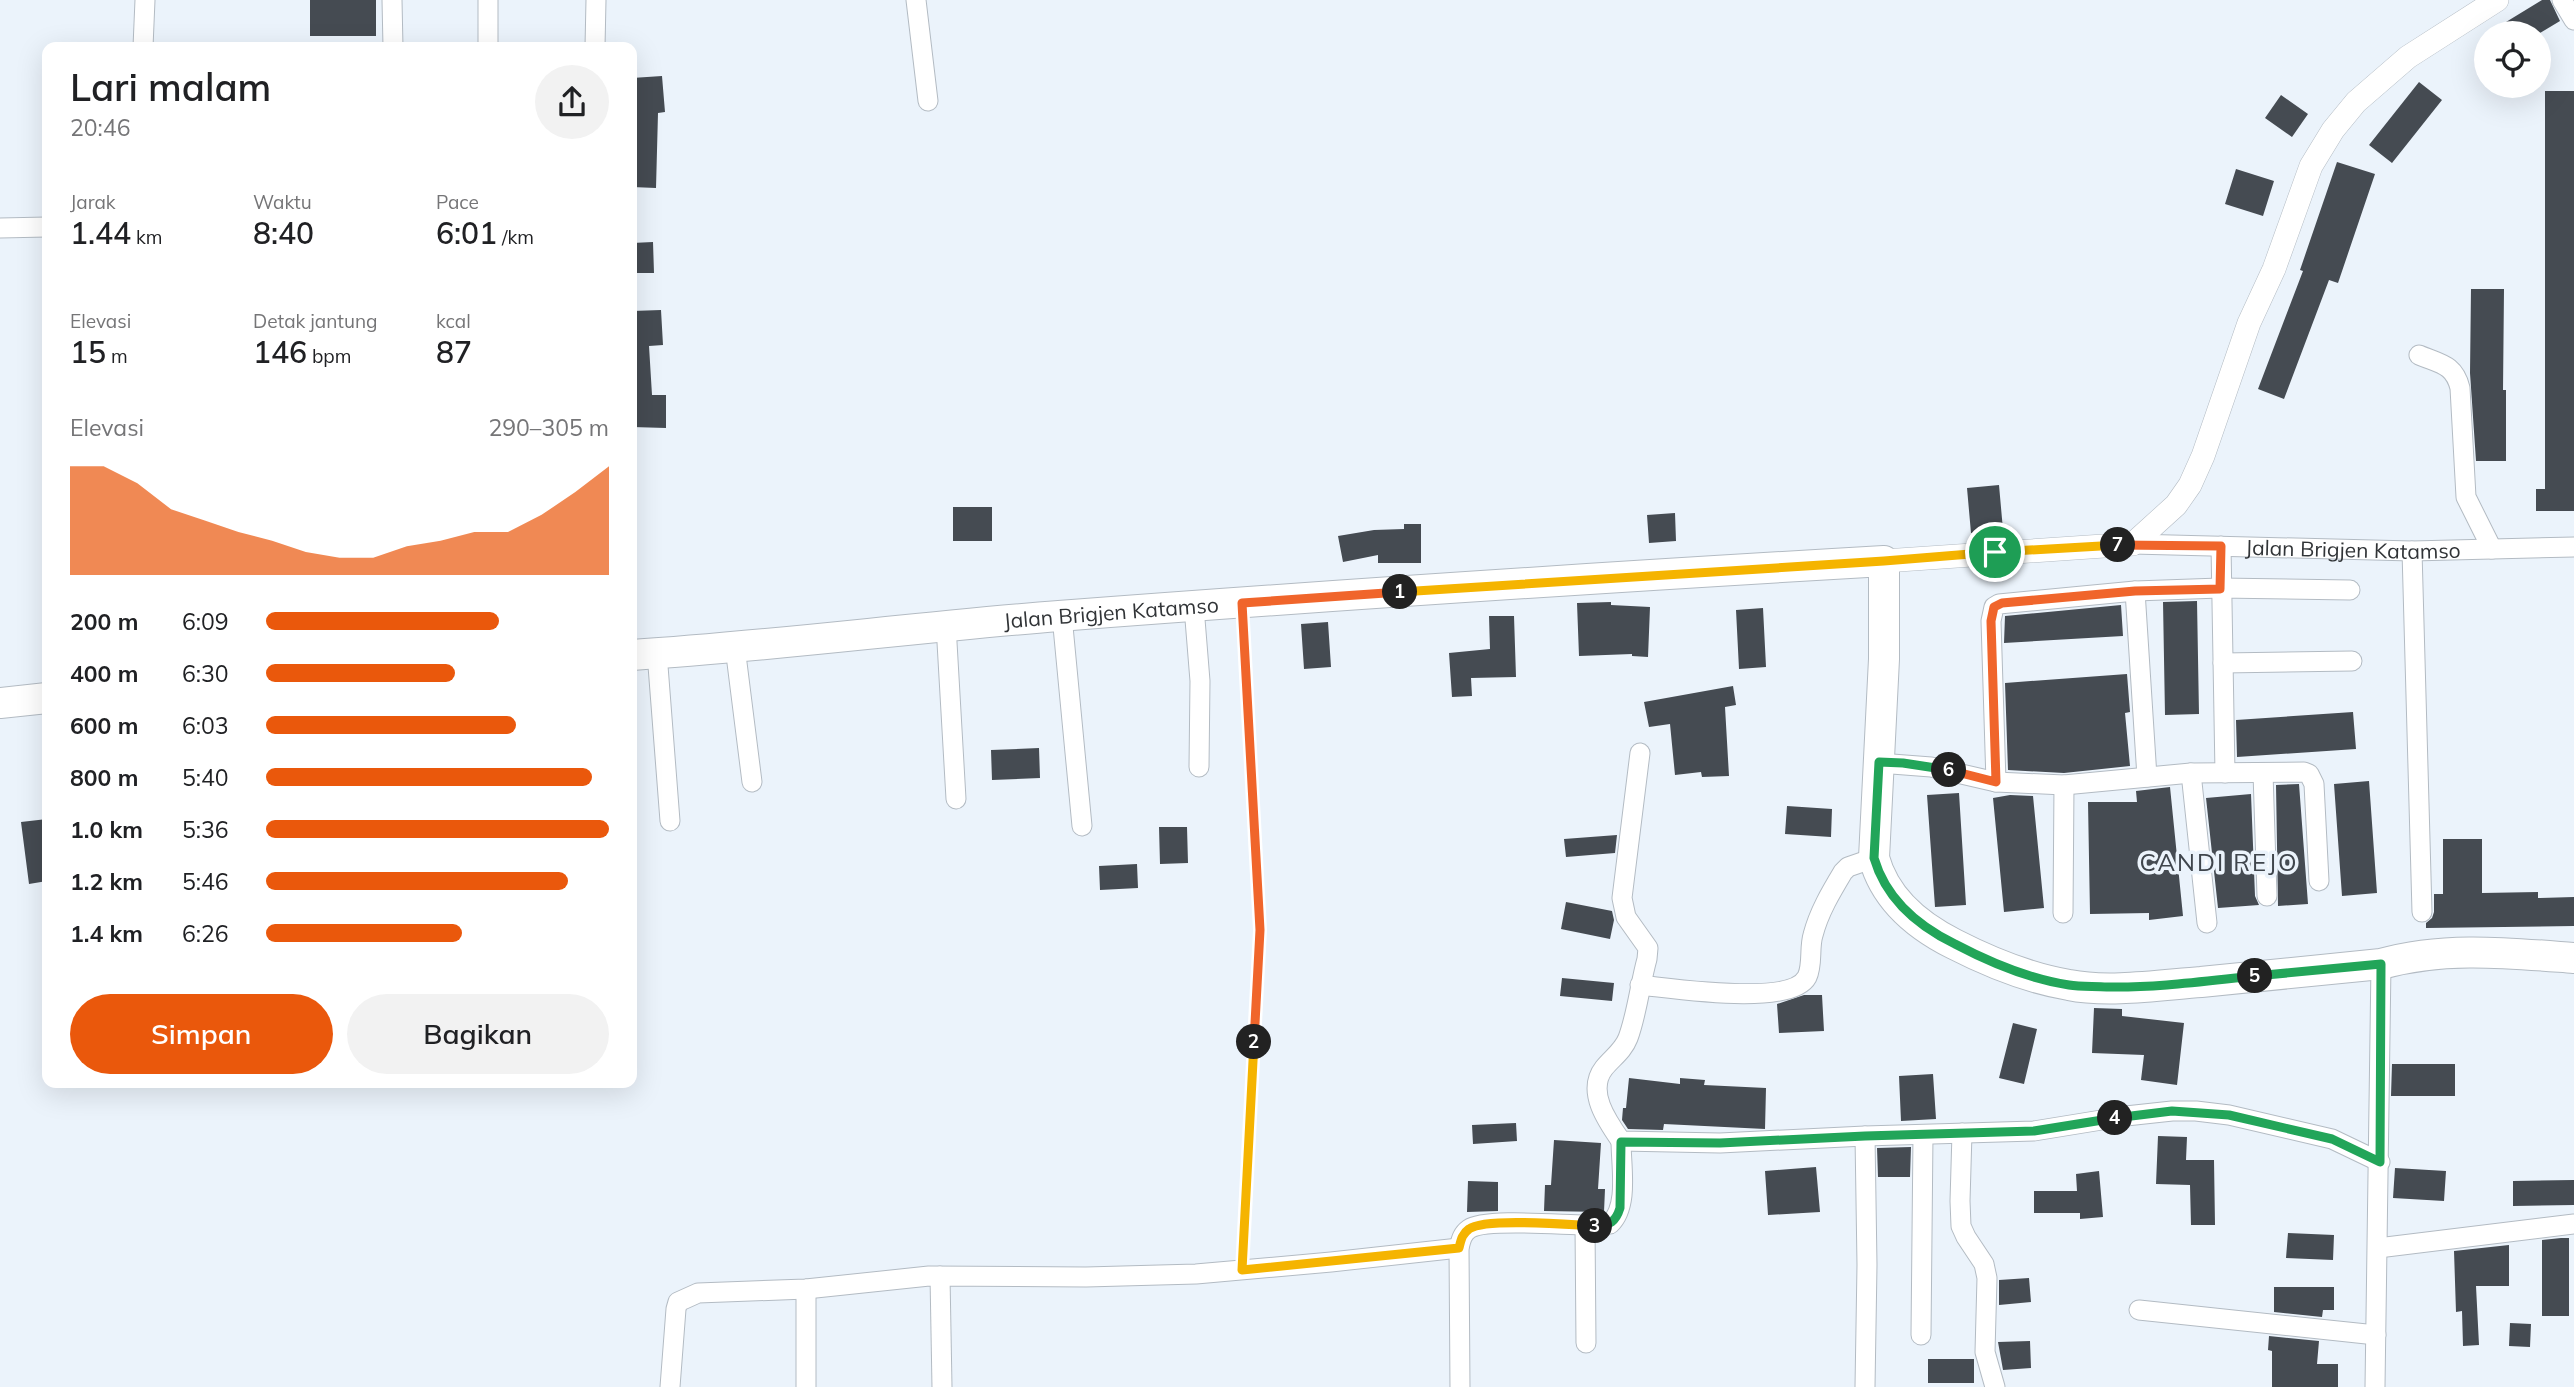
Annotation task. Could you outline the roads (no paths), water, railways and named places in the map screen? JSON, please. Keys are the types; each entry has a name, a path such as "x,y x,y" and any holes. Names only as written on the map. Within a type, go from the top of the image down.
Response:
{"main road":[{"name":"Jalan Brigjen Katamso","path":"644,654 1062,616 1563,580 1884,561"},
{"path":"1884,561 1884,659 1874,858 1889,891 1921,926 1985,960 2027,976 2071,986 2145,987 2381,964 2406,957 2440,953 2511,953 2574,958"},
{"path":"0,703 42,699"}],"street":[{"path":"143,42 145,0"},
{"path":"392,0 393,42"},
{"path":"488,0 488,42"},
{"path":"595,42 596,0"},
{"path":"915,0 928,101"},
{"path":"1884,561 2133,544 2176,505 2190,485 2203,456 2249,323 2274,269 2311,166 2333,130 2356,103 2408,57 2497,0"},
{"path":"2562,0 2574,20"},
{"path":"0,228 42,227"},
{"path":"2419,355 2451,368 2457,375 2466,497 2492,549"},
{"name":"Jalan Brigjen Katamso","path":"2133,544 2412,551 2574,547"},
{"path":"2221,546 2225,773"},
{"path":"2412,551 2422,912"},
{"path":"1996,782 1991,621 1994,607 2002,603 2135,591 2350,590"},
{"path":"2135,591 2147,777"},
{"path":"1194,607 1200,681 1199,767"},
{"path":"1062,616 1082,825"},
{"path":"946,625 956,799"},
{"path":"735,647 752,782"},
{"path":"644,654 670,821"},
{"path":"2223,663 2352,661"},
{"path":"1460,1387 1459,1248 1462,1235 1476,1225 1610,1224 1617,1218 1621,1198 1621,1142 1606,1120 1597,1093 1598,1080 1628,1038 1648,948 1626,917 1622,898 1640,753"},
{"path":"1879,762 1931,767 1996,782 2064,785 2191,773 2298,771 2309,774 2312,778 2319,881"},
{"path":"2191,773 2207,923"},
{"path":"2263,773 2267,896"},
{"path":"2063,913 2064,785"},
{"path":"1640,985 1762,995 1799,986 1807,977 1812,936 1820,914 1843,872 1848,867 1874,858"},
{"path":"2375,1387 2381,964"},
{"path":"1621,1142 1720,1143 2034,1131 2126,1116 2196,1111 2229,1115 2332,1139 2380,1162"},
{"path":"1962,1133 1959,1201 1961,1226 1984,1264 1987,1278 1985,1352 1995,1387"},
{"path":"1921,1335 1923,1135"},
{"path":"1865,1136 1865,1387"},
{"path":"2378,1248 2574,1224"},
{"path":"1585,1225 1586,1343"},
{"path":"670,1387 674,1322 678,1302 698,1293 806,1289 940,1276 1086,1277 1242,1270 1459,1248"},
{"path":"940,1276 942,1387"},
{"path":"806,1289 806,1387"},
{"path":"2139,1310 2376,1335"}],"district":[{"name":"CANDI REJO","path":"2219,862"}]}
